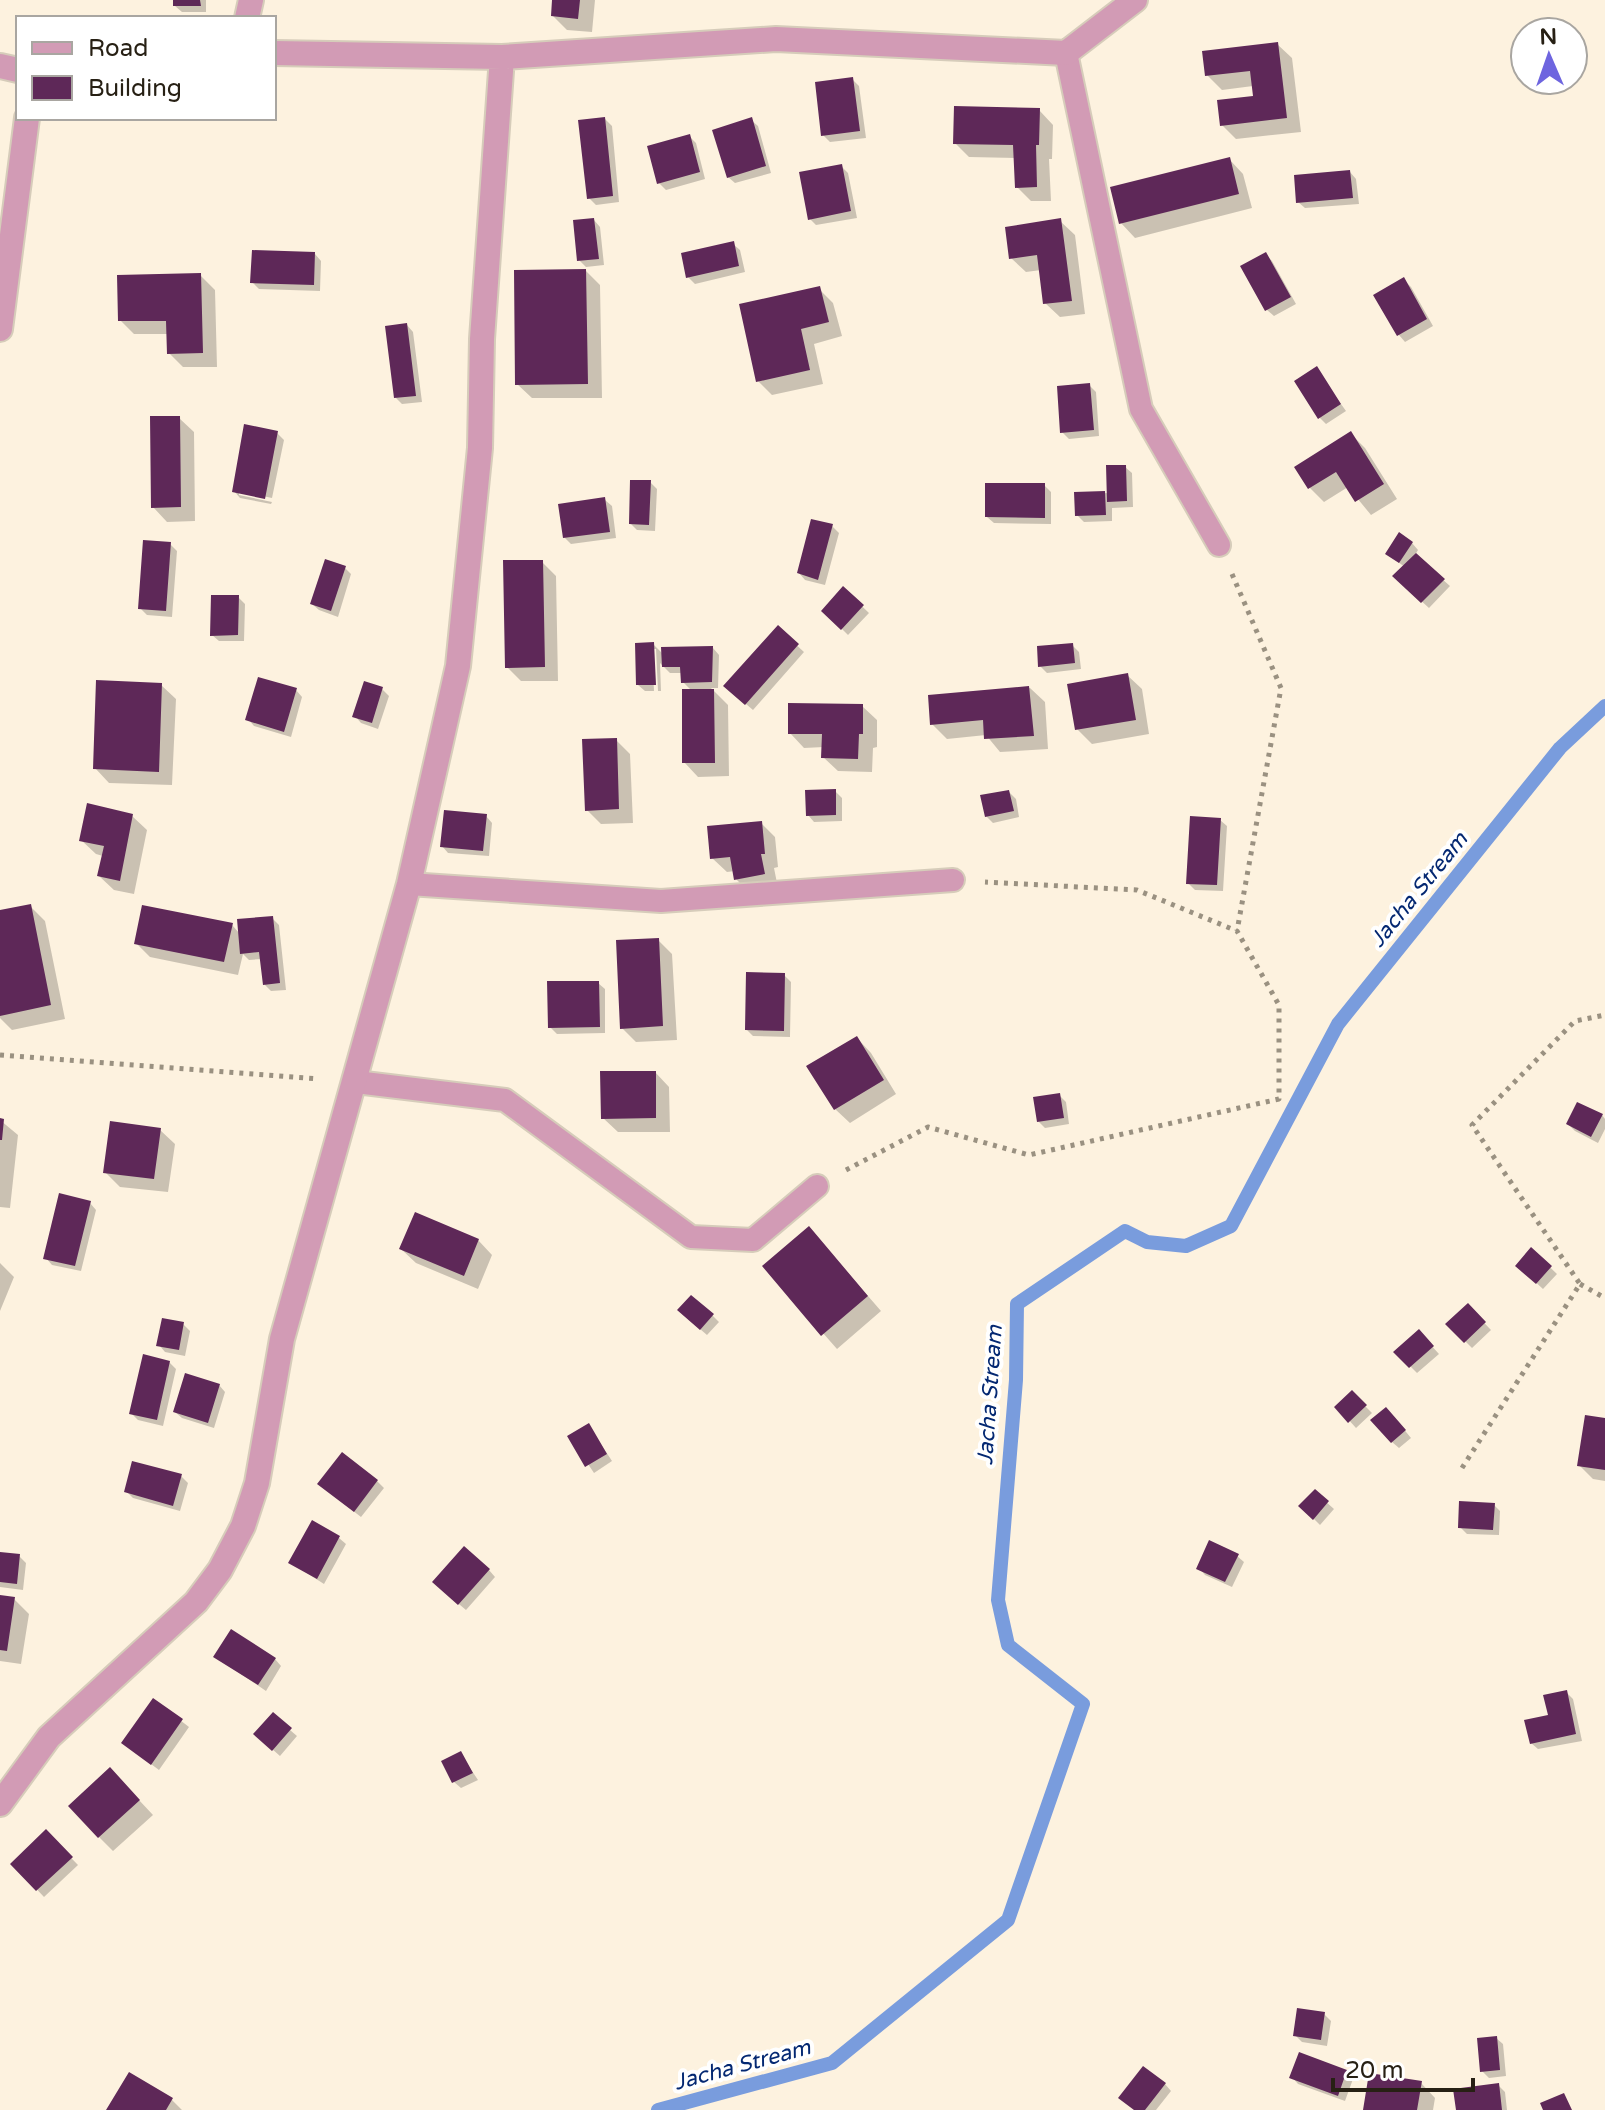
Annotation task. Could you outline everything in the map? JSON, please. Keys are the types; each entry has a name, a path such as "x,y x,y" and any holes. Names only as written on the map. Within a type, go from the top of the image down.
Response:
{"street":[{"path":"276,53 502,57 776,39 1066,53 1135,0"},
{"path":"0,1804 49,1737 196,1602 220,1570 243,1526 257,1483 282,1339 409,884 458,666 480,448 482,339 502,57"},
{"path":"0,329 27,120"}],"lane":[{"path":"1066,53 1141,409 1219,545"},
{"path":"409,884 661,901 953,880"},
{"path":"356,1082 505,1100 691,1237 753,1240 817,1186"}],"path":[{"path":"1219,545 1281,688 1237,931"},
{"path":"817,1186 928,1127 1029,1155 1279,1099 1279,1005 1237,931 1137,890 953,880"},
{"path":"1605,1015 1575,1021 1472,1125 1580,1284 1605,1298"},
{"path":"0,1055 356,1082"},
{"path":"1462,1468 1580,1284"}],"building":[{"path":"173,0 200,0 201,6 173,6"},
{"path":"552,0 580,0 578,19 551,16"},
{"path":"1278,42 1287,118 1220,126 1217,100 1253,96 1250,71 1205,76 1202,51"},
{"path":"853,77 860,131 821,136 815,82"},
{"path":"954,106 1040,108 1039,145 1036,145 1037,187 1015,188 1013,145 953,144"},
{"path":"605,117 613,196 587,199 578,120"},
{"path":"752,117 766,166 727,178 712,130"},
{"path":"690,134 700,172 657,184 647,146"},
{"path":"1230,157 1239,194 1119,224 1110,187"},
{"path":"842,164 851,211 808,220 799,172"},
{"path":"1350,170 1353,198 1296,203 1294,175"},
{"path":"594,218 599,259 577,261 573,220"},
{"path":"1061,218 1072,301 1043,304 1037,255 1009,259 1005,227"},
{"path":"734,241 739,266 686,278 681,253"},
{"path":"252,250 315,252 314,285 250,283"},
{"path":"1266,252 1291,297 1265,311 1240,266"},
{"path":"586,269 588,384 515,385 514,270"},
{"path":"201,273 203,353 167,354 166,321 118,321 117,275"},
{"path":"1404,277 1427,319 1397,336 1373,295"},
{"path":"820,286 829,322 801,329 810,370 756,382 739,304"},
{"path":"407,323 416,396 394,398 385,326"},
{"path":"1317,366 1341,404 1318,419 1294,381"},
{"path":"1090,383 1094,430 1060,433 1057,386"},
{"path":"150,416 180,416 181,507 151,508"},
{"path":"244,424 278,431 265,499 232,492"},
{"path":"1351,431 1384,484 1355,502 1336,472 1308,489 1294,467"},
{"path":"1106,465 1126,465 1127,501 1107,502"},
{"path":"630,480 651,480 649,525 629,524"},
{"path":"985,483 1045,483 1045,518 985,517"},
{"path":"1105,491 1106,515 1075,516 1074,492"},
{"path":"605,497 610,532 563,538 558,504"},
{"path":"811,519 833,524 818,580 797,573"},
{"path":"1399,532 1413,542 1399,563 1385,554"},
{"path":"143,540 171,542 166,611 138,609"},
{"path":"1416,553 1445,579 1421,603 1392,576"},
{"path":"325,559 346,566 331,611 310,604"},
{"path":"503,560 543,560 545,667 505,668"},
{"path":"843,586 864,605 841,630 821,611"},
{"path":"211,595 239,595 238,635 210,636"},
{"path":"778,625 799,644 745,705 723,686"},
{"path":"654,642 656,685 636,685 635,643"},
{"path":"1073,643 1075,663 1038,667 1037,646"},
{"path":"713,646 712,682 681,683 680,667 662,667 661,647"},
{"path":"1128,673 1136,720 1075,730 1067,684"},
{"path":"258,677 297,688 284,732 245,720"},
{"path":"96,680 162,683 159,772 93,769"},
{"path":"364,681 383,687 372,723 352,717"},
{"path":"1029,686 1034,736 984,739 983,720 930,725 928,695"},
{"path":"682,689 714,689 715,763 682,763"},
{"path":"788,703 863,704 863,734 859,734 858,759 821,758 822,734 788,734"},
{"path":"617,738 619,809 585,811 582,739"},
{"path":"836,789 836,815 806,816 805,790"},
{"path":"1009,790 1014,811 985,817 980,795"},
{"path":"87,803 133,814 120,881 97,876 104,846 79,841"},
{"path":"444,810 487,814 483,851 440,847"},
{"path":"1190,816 1221,818 1217,885 1186,884"},
{"path":"762,821 765,854 761,854 765,874 734,880 730,857 710,859 707,826"},
{"path":"31,904 51,1005 0,1016 0,910"},
{"path":"142,905 233,923 224,962 134,944"},
{"path":"273,916 280,983 263,985 259,952 240,954 237,919"},
{"path":"659,938 663,1026 620,1029 616,940"},
{"path":"746,972 785,973 784,1031 745,1030"},
{"path":"547,981 599,981 600,1027 548,1028"},
{"path":"857,1036 884,1080 834,1110 806,1066"},
{"path":"600,1071 656,1071 656,1118 601,1119"},
{"path":"1060,1093 1064,1118 1037,1122 1033,1097"},
{"path":"1577,1102 1603,1114 1591,1137 1566,1124"},
{"path":"0,1118 4,1119 2,1140 0,1140"},
{"path":"110,1121 161,1128 154,1179 103,1173"},
{"path":"59,1193 91,1201 75,1266 43,1259"},
{"path":"415,1212 479,1239 464,1276 399,1249"},
{"path":"809,1226 868,1296 821,1336 762,1266"},
{"path":"1531,1247 1552,1266 1536,1284 1515,1266"},
{"path":"691,1295 714,1314 700,1330 677,1310"},
{"path":"1468,1303 1486,1322 1464,1343 1445,1324"},
{"path":"162,1318 184,1322 179,1350 156,1346"},
{"path":"1419,1329 1434,1346 1409,1368 1393,1352"},
{"path":"143,1354 170,1361 157,1420 129,1414"},
{"path":"185,1373 220,1384 208,1423 173,1412"},
{"path":"1352,1390 1367,1405 1348,1423 1334,1407"},
{"path":"1386,1407 1406,1430 1391,1443 1370,1420"},
{"path":"1585,1415 1605,1418 1605,1470 1577,1466"},
{"path":"589,1423 607,1454 585,1467 567,1436"},
{"path":"342,1452 378,1480 354,1512 317,1484"},
{"path":"132,1461 182,1474 173,1506 124,1492"},
{"path":"1315,1489 1329,1501 1313,1520 1298,1506"},
{"path":"1459,1501 1495,1503 1493,1530 1458,1528"},
{"path":"312,1520 340,1536 317,1579 288,1563"},
{"path":"1209,1540 1239,1554 1225,1582 1196,1569"},
{"path":"464,1546 490,1569 458,1605 432,1582"},
{"path":"0,1552 20,1554 17,1584 0,1582"},
{"path":"0,1595 15,1597 7,1651 0,1650"},
{"path":"231,1629 276,1658 258,1685 213,1657"},
{"path":"1567,1690 1576,1734 1530,1744 1524,1720 1548,1715 1543,1695"},
{"path":"153,1698 183,1719 151,1765 121,1743"},
{"path":"273,1712 292,1728 272,1751 253,1734"},
{"path":"461,1751 473,1773 452,1783 441,1761"},
{"path":"110,1767 140,1800 98,1838 68,1806"},
{"path":"46,1829 73,1857 36,1891 10,1864"},
{"path":"1297,2008 1325,2012 1321,2040 1293,2036"},
{"path":"1497,2036 1500,2070 1480,2072 1477,2038"},
{"path":"1299,2052 1347,2070 1338,2096 1289,2078"},
{"path":"1143,2066 1166,2083 1145,2110 1134,2110 1118,2098"},
{"path":"129,2072 173,2098 166,2110 106,2110"},
{"path":"1369,2073 1422,2081 1417,2110 1363,2110"},
{"path":"1499,2083 1502,2110 1456,2110 1453,2089"},
{"path":"1564,2093 1572,2110 1543,2110 1540,2103"}],"waterway":[{"name":"Jacha Stream","path":"658,2110 832,2063 1008,1920 1083,1704 1008,1645 998,1600 1016,1380 1017,1304 1125,1231 1147,1242 1186,1246 1231,1226 1338,1024 1560,748 1605,706"}]}
